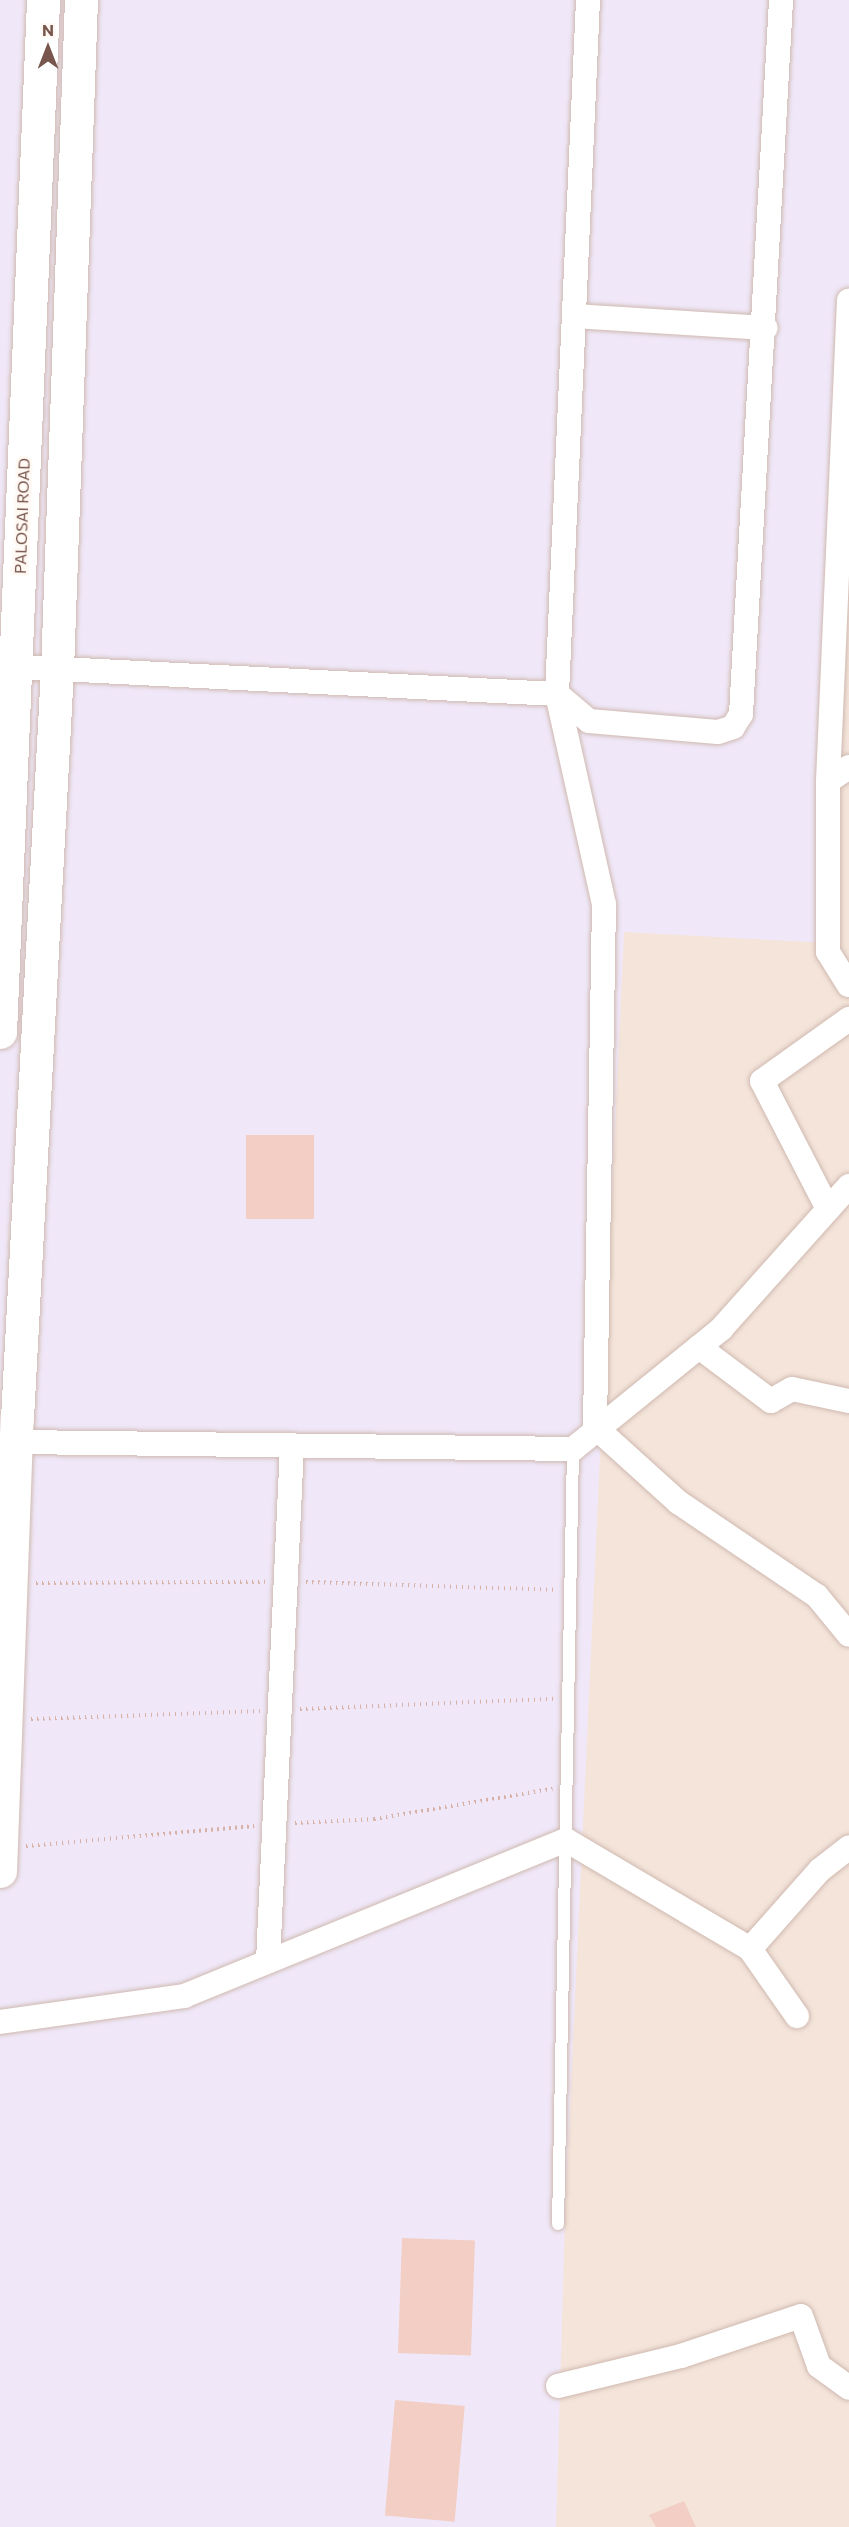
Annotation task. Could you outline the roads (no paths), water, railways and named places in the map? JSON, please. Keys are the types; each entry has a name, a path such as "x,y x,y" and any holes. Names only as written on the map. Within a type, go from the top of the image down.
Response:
{"street":[{"name":"PALOSAI ROAD","path":"0,1032 8,666 43,0"},
{"path":"0,1871 8,1441 57,670 81,0"},
{"path":"588,0 556,694 604,904 595,1428 678,1502 817,1596 849,1635"},
{"path":"8,666 556,694 589,721 718,732 733,727 741,714 766,328 782,0"},
{"path":"849,300 843,522 828,781 828,952 849,985"},
{"path":"574,316 766,328"},
{"path":"828,781 849,767"},
{"path":"828,1209 762,1081 849,1019"},
{"path":"8,1441 573,1449 595,1428 721,1329 849,1186"},
{"path":"699,1347 771,1401 792,1389 849,1401"},
{"path":"268,1961 292,1446"},
{"path":"0,2022 184,1996 566,1840 750,1948 797,2016"},
{"path":"750,1948 820,1870 849,1846"},
{"path":"558,2386 681,2356 801,2316 819,2366 849,2388"}],"lane":[{"path":"558,2224 573,1449"}]}
